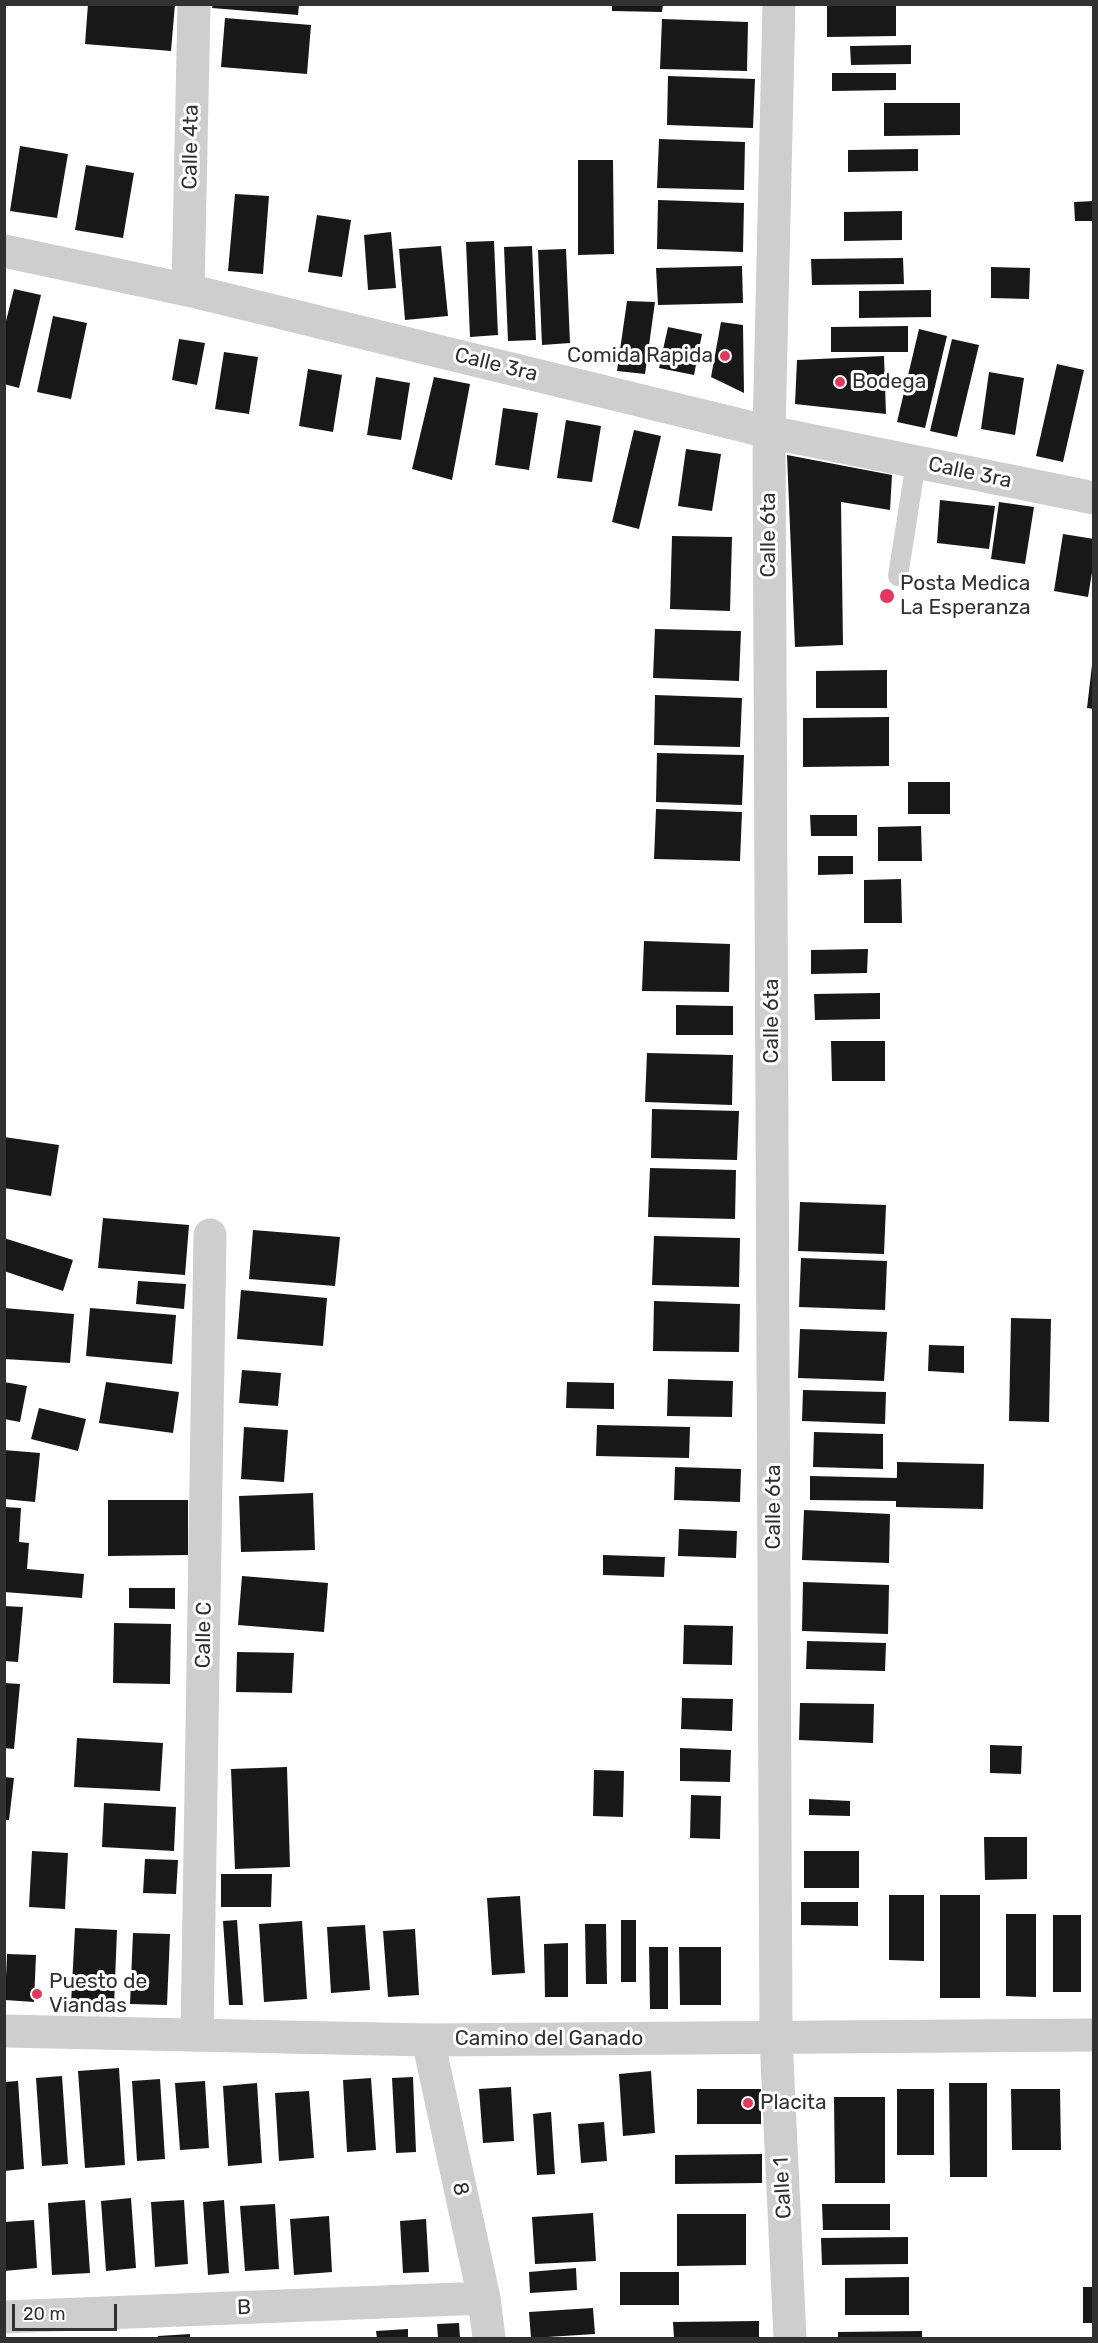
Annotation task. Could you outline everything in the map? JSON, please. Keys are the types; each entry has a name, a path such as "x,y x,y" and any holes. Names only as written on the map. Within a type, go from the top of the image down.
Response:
{"street":[{"name":"Calle 4ta","path":"188,290 194,4"},
{"name":"Calle 6ta","path":"776,2038 769,432 778,4"},
{"name":"Calle 3ra","path":"4,251 188,290 769,432 1094,498"},
{"name":"Calle C","path":"198,2035 210,1235"},
{"name":"Camino del Ganado","path":"4,2031 428,2040 1094,2035"},
{"name":"Calle 1","path":"776,2038 790,2338"},
{"name":"8","path":"428,2040 484,2298 489,2338"},
{"name":"B","path":"4,2318 484,2298"}],"lane":[{"path":"898,576 916,462"}],"building":[{"path":"88,4 175,4 171,51 85,44"},
{"path":"213,4 299,4 298,15 212,8"},
{"path":"612,4 663,4 662,12 612,11"},
{"path":"827,4 896,4 896,36 827,37"},
{"path":"225,18 311,25 307,74 221,67"},
{"path":"662,19 748,22 747,71 660,69"},
{"path":"911,45 911,64 851,65 850,46"},
{"path":"832,73 896,73 896,90 832,91"},
{"path":"668,76 755,79 753,128 667,125"},
{"path":"884,103 960,103 960,135 884,136"},
{"path":"659,139 745,142 744,190 657,188"},
{"path":"20,146 68,154 57,218 10,211"},
{"path":"918,149 918,171 848,172 848,150"},
{"path":"578,160 613,160 614,254 578,255"},
{"path":"86,165 134,173 123,238 75,230"},
{"path":"235,194 269,196 263,274 228,271"},
{"path":"658,200 744,203 743,252 657,249"},
{"path":"1094,201 1094,221 1075,221 1074,202"},
{"path":"902,211 902,240 844,241 844,212"},
{"path":"317,215 351,220 342,277 308,272"},
{"path":"391,232 396,288 368,290 364,235"},
{"path":"494,241 498,335 470,337 466,242"},
{"path":"441,246 448,316 405,320 399,249"},
{"path":"532,246 536,340 508,341 504,247"},
{"path":"566,249 570,343 542,345 538,250"},
{"path":"903,258 904,284 812,285 811,259"},
{"path":"742,266 743,303 658,305 656,268"},
{"path":"991,267 1030,268 1029,299 991,298"},
{"path":"14,289 41,295 19,388 4,384 4,329"},
{"path":"931,290 931,317 859,318 859,291"},
{"path":"627,301 655,302 645,374 617,371"},
{"path":"53,316 87,323 71,399 37,392"},
{"path":"721,322 743,325 744,393 711,377"},
{"path":"908,326 908,352 831,352 831,327"},
{"path":"668,327 702,334 694,375 659,368"},
{"path":"919,329 947,336 925,428 897,422"},
{"path":"179,339 205,343 197,385 172,380"},
{"path":"952,339 979,345 957,437 930,431"},
{"path":"224,352 258,357 249,414 215,409"},
{"name":"Bodega","path":"884,356 886,414 795,404 797,360"},
{"path":"1057,364 1084,370 1063,462 1036,456"},
{"path":"308,369 342,375 333,432 299,426"},
{"path":"989,372 1024,378 1015,435 981,429"},
{"path":"376,377 410,383 401,440 367,435"},
{"path":"434,377 470,384 452,480 412,469"},
{"path":"503,408 538,413 529,470 495,465"},
{"path":"566,420 601,426 592,482 557,478"},
{"path":"634,430 661,436 639,529 612,522"},
{"path":"686,449 721,454 712,511 678,506"},
{"path":"787,455 892,475 890,510 841,502 843,645 795,647"},
{"path":"940,500 995,506 989,549 937,543"},
{"path":"999,502 1034,507 1025,564 991,559"},
{"path":"1063,534 1094,539 1094,560 1088,597 1054,591"},
{"path":"672,536 732,537 730,611 670,609"},
{"path":"655,629 741,631 739,681 653,678"},
{"path":"1092,665 1094,665 1094,709 1087,708"},
{"path":"887,670 887,708 816,708 816,671"},
{"path":"655,695 742,698 740,747 654,745"},
{"path":"889,717 889,766 803,767 803,718"},
{"path":"657,753 744,755 742,805 656,802"},
{"path":"908,782 950,782 950,814 908,814"},
{"path":"656,809 742,812 740,861 654,859"},
{"path":"810,815 857,815 857,836 811,836"},
{"path":"921,826 922,861 878,861 878,827"},
{"path":"818,856 853,856 853,874 818,875"},
{"path":"901,879 902,923 864,923 864,880"},
{"path":"644,941 730,944 729,992 642,991"},
{"path":"868,949 867,973 811,974 811,950"},
{"path":"880,993 880,1019 815,1020 814,994"},
{"path":"676,1005 733,1006 733,1035 676,1035"},
{"path":"831,1041 885,1041 885,1081 832,1081"},
{"path":"647,1053 733,1055 732,1105 645,1102"},
{"path":"652,1109 739,1111 737,1160 651,1158"},
{"path":"4,1137 59,1145 51,1196 4,1188"},
{"path":"650,1168 736,1170 735,1219 648,1217"},
{"path":"800,1202 886,1205 884,1254 798,1251"},
{"path":"103,1218 189,1225 185,1275 98,1268"},
{"path":"253,1230 340,1237 335,1286 249,1279"},
{"path":"654,1236 740,1238 739,1287 652,1285"},
{"path":"4,1238 73,1260 63,1291 4,1271"},
{"path":"801,1258 887,1261 885,1310 799,1307"},
{"path":"138,1281 186,1284 184,1309 136,1304"},
{"path":"241,1290 327,1298 323,1346 237,1339"},
{"path":"654,1301 740,1304 739,1352 653,1351"},
{"path":"4,1308 74,1314 70,1363 4,1359"},
{"path":"90,1308 176,1315 172,1364 86,1356"},
{"path":"1011,1318 1051,1319 1049,1422 1009,1421"},
{"path":"800,1329 887,1332 884,1381 798,1378"},
{"path":"929,1345 964,1346 964,1373 928,1371"},
{"path":"242,1370 281,1373 278,1406 239,1403"},
{"path":"668,1379 733,1381 732,1417 667,1416"},
{"path":"4,1382 27,1386 20,1422 4,1419"},
{"path":"106,1382 179,1392 173,1433 99,1423"},
{"path":"567,1382 614,1383 614,1409 566,1408"},
{"path":"803,1390 886,1392 885,1424 802,1421"},
{"path":"39,1408 86,1419 78,1451 31,1439"},
{"path":"597,1425 690,1427 689,1458 596,1456"},
{"path":"244,1427 288,1430 284,1482 241,1479"},
{"path":"814,1432 883,1434 883,1469 813,1467"},
{"path":"4,1450 40,1453 35,1502 4,1499"},
{"path":"897,1462 984,1464 983,1509 896,1507 896,1501 810,1500 810,1476 897,1478"},
{"path":"675,1467 741,1469 740,1502 674,1500"},
{"path":"313,1493 315,1550 241,1552 239,1496"},
{"path":"108,1500 188,1500 188,1555 108,1556"},
{"path":"4,1507 21,1508 19,1542 29,1543 27,1569 84,1574 82,1598 4,1592"},
{"path":"804,1510 890,1514 889,1563 802,1560"},
{"path":"679,1529 737,1531 736,1558 678,1556"},
{"path":"603,1555 665,1557 664,1577 603,1575"},
{"path":"242,1576 328,1583 324,1632 238,1625"},
{"path":"803,1582 889,1585 888,1634 802,1631"},
{"path":"129,1588 175,1588 175,1609 129,1608"},
{"path":"4,1606 23,1607 18,1662 4,1661"},
{"path":"114,1623 171,1624 170,1684 113,1683"},
{"path":"684,1625 733,1626 732,1665 683,1664"},
{"path":"807,1641 886,1643 885,1671 806,1669"},
{"path":"237,1652 294,1653 292,1693 236,1692"},
{"path":"4,1683 20,1684 14,1749 4,1748"},
{"path":"682,1698 733,1699 732,1731 681,1729"},
{"path":"800,1703 874,1704 873,1743 799,1740"},
{"path":"77,1738 163,1743 160,1791 74,1787"},
{"path":"990,1745 1022,1746 1021,1774 990,1773"},
{"path":"680,1748 731,1750 730,1782 680,1781"},
{"path":"287,1767 290,1867 235,1869 231,1769"},
{"path":"594,1770 624,1771 623,1817 593,1816"},
{"path":"4,1777 14,1778 9,1820 4,1820"},
{"path":"691,1795 721,1796 720,1839 690,1838"},
{"path":"809,1799 850,1801 850,1816 809,1815"},
{"path":"104,1803 176,1807 174,1851 102,1847"},
{"path":"984,1837 1027,1837 1027,1879 985,1880"},
{"path":"32,1851 68,1853 65,1909 29,1907"},
{"path":"804,1851 859,1851 859,1888 804,1888"},
{"path":"145,1859 178,1860 176,1894 143,1893"},
{"path":"221,1874 272,1874 271,1907 221,1907"},
{"path":"889,1895 924,1895 924,1961 889,1960"},
{"path":"940,1895 980,1895 980,1998 940,1998"},
{"path":"520,1896 525,1973 492,1975 487,1898"},
{"path":"801,1902 858,1902 858,1926 801,1925"},
{"path":"1006,1914 1036,1914 1036,1997 1006,1996"},
{"path":"1053,1915 1081,1915 1081,1992 1053,1992"},
{"path":"237,1920 243,2005 229,2005 223,1921"},
{"path":"621,1920 636,1920 636,1982 621,1982"},
{"path":"302,1921 307,1999 264,2002 259,1924"},
{"path":"585,1924 606,1924 607,1984 586,1984"},
{"path":"365,1925 370,1990 331,1993 327,1927"},
{"path":"75,1928 117,1930 114,2006 71,2004"},
{"path":"415,1929 419,1995 388,1997 383,1931"},
{"path":"133,1933 170,1934 167,2005 130,2004"},
{"path":"568,1943 568,1997 545,1997 544,1944"},
{"path":"649,1947 668,1947 668,2009 650,2009"},
{"path":"679,1947 721,1947 721,2005 680,2005"},
{"path":"7,1954 36,1955 34,2002 5,2000"},
{"path":"119,2068 125,2165 85,2168 78,2071"},
{"path":"651,2071 655,2133 623,2136 619,2074"},
{"path":"62,2076 68,2164 42,2166 36,2078"},
{"path":"413,2077 416,2152 396,2153 392,2078"},
{"path":"371,2078 376,2150 347,2152 343,2080"},
{"path":"160,2079 165,2159 137,2161 132,2081"},
{"path":"18,2081 24,2169 4,2171 4,2082"},
{"path":"205,2081 209,2148 180,2150 175,2083"},
{"path":"257,2083 262,2163 228,2166 223,2086"},
{"path":"949,2083 987,2083 987,2177 950,2177"},
{"path":"511,2087 514,2141 483,2143 479,2089"},
{"path":"697,2089 761,2089 761,2124 697,2124"},
{"path":"897,2089 934,2089 934,2155 897,2155"},
{"path":"1011,2089 1060,2089 1061,2150 1012,2150"},
{"path":"309,2091 314,2158 279,2161 275,2093"},
{"path":"834,2097 885,2097 885,2183 835,2183"},
{"path":"551,2112 555,2174 537,2175 533,2114"},
{"path":"604,2122 607,2161 581,2163 578,2124"},
{"path":"762,2154 762,2183 675,2184 675,2155"},
{"path":"131,2198 136,2268 106,2271 101,2201"},
{"path":"85,2200 90,2273 52,2275 48,2203"},
{"path":"184,2200 188,2264 155,2267 151,2202"},
{"path":"224,2200 229,2273 208,2275 203,2202"},
{"path":"275,2204 279,2269 245,2271 240,2206"},
{"path":"822,2204 890,2204 890,2230 823,2230"},
{"path":"593,2213 596,2261 535,2264 532,2217"},
{"path":"677,2214 746,2214 746,2265 677,2266"},
{"path":"329,2216 332,2272 294,2275 290,2219"},
{"path":"426,2219 429,2272 403,2273 400,2221"},
{"path":"34,2220 37,2268 4,2271 4,2222"},
{"path":"908,2237 908,2264 822,2265 821,2238"},
{"path":"576,2268 577,2290 530,2293 529,2272"},
{"path":"620,2272 679,2272 679,2305 620,2305"},
{"path":"909,2277 909,2315 845,2315 845,2278"},
{"path":"1083,2287 1094,2287 1094,2323 1083,2323"},
{"path":"593,2308 595,2334 531,2338 529,2312"},
{"path":"759,2321 759,2338 674,2338 673,2322"},
{"path":"459,2323 460,2338 438,2338 437,2324"},
{"path":"408,2329 408,2338 377,2338 376,2331"},
{"path":"922,2331 922,2338 838,2338 838,2332"},
{"path":"190,2334 190,2338 158,2338 158,2336"}],"place":[{"name":"Comida Rapida","path":"725,356"},
{"name":"Bodega","path":"840,382"},
{"name":"Posta Medica La Esperanza","path":"887,596"},
{"name":"Puesto de Viandas","path":"37,1994"},
{"name":"Placita","path":"748,2103"}]}
